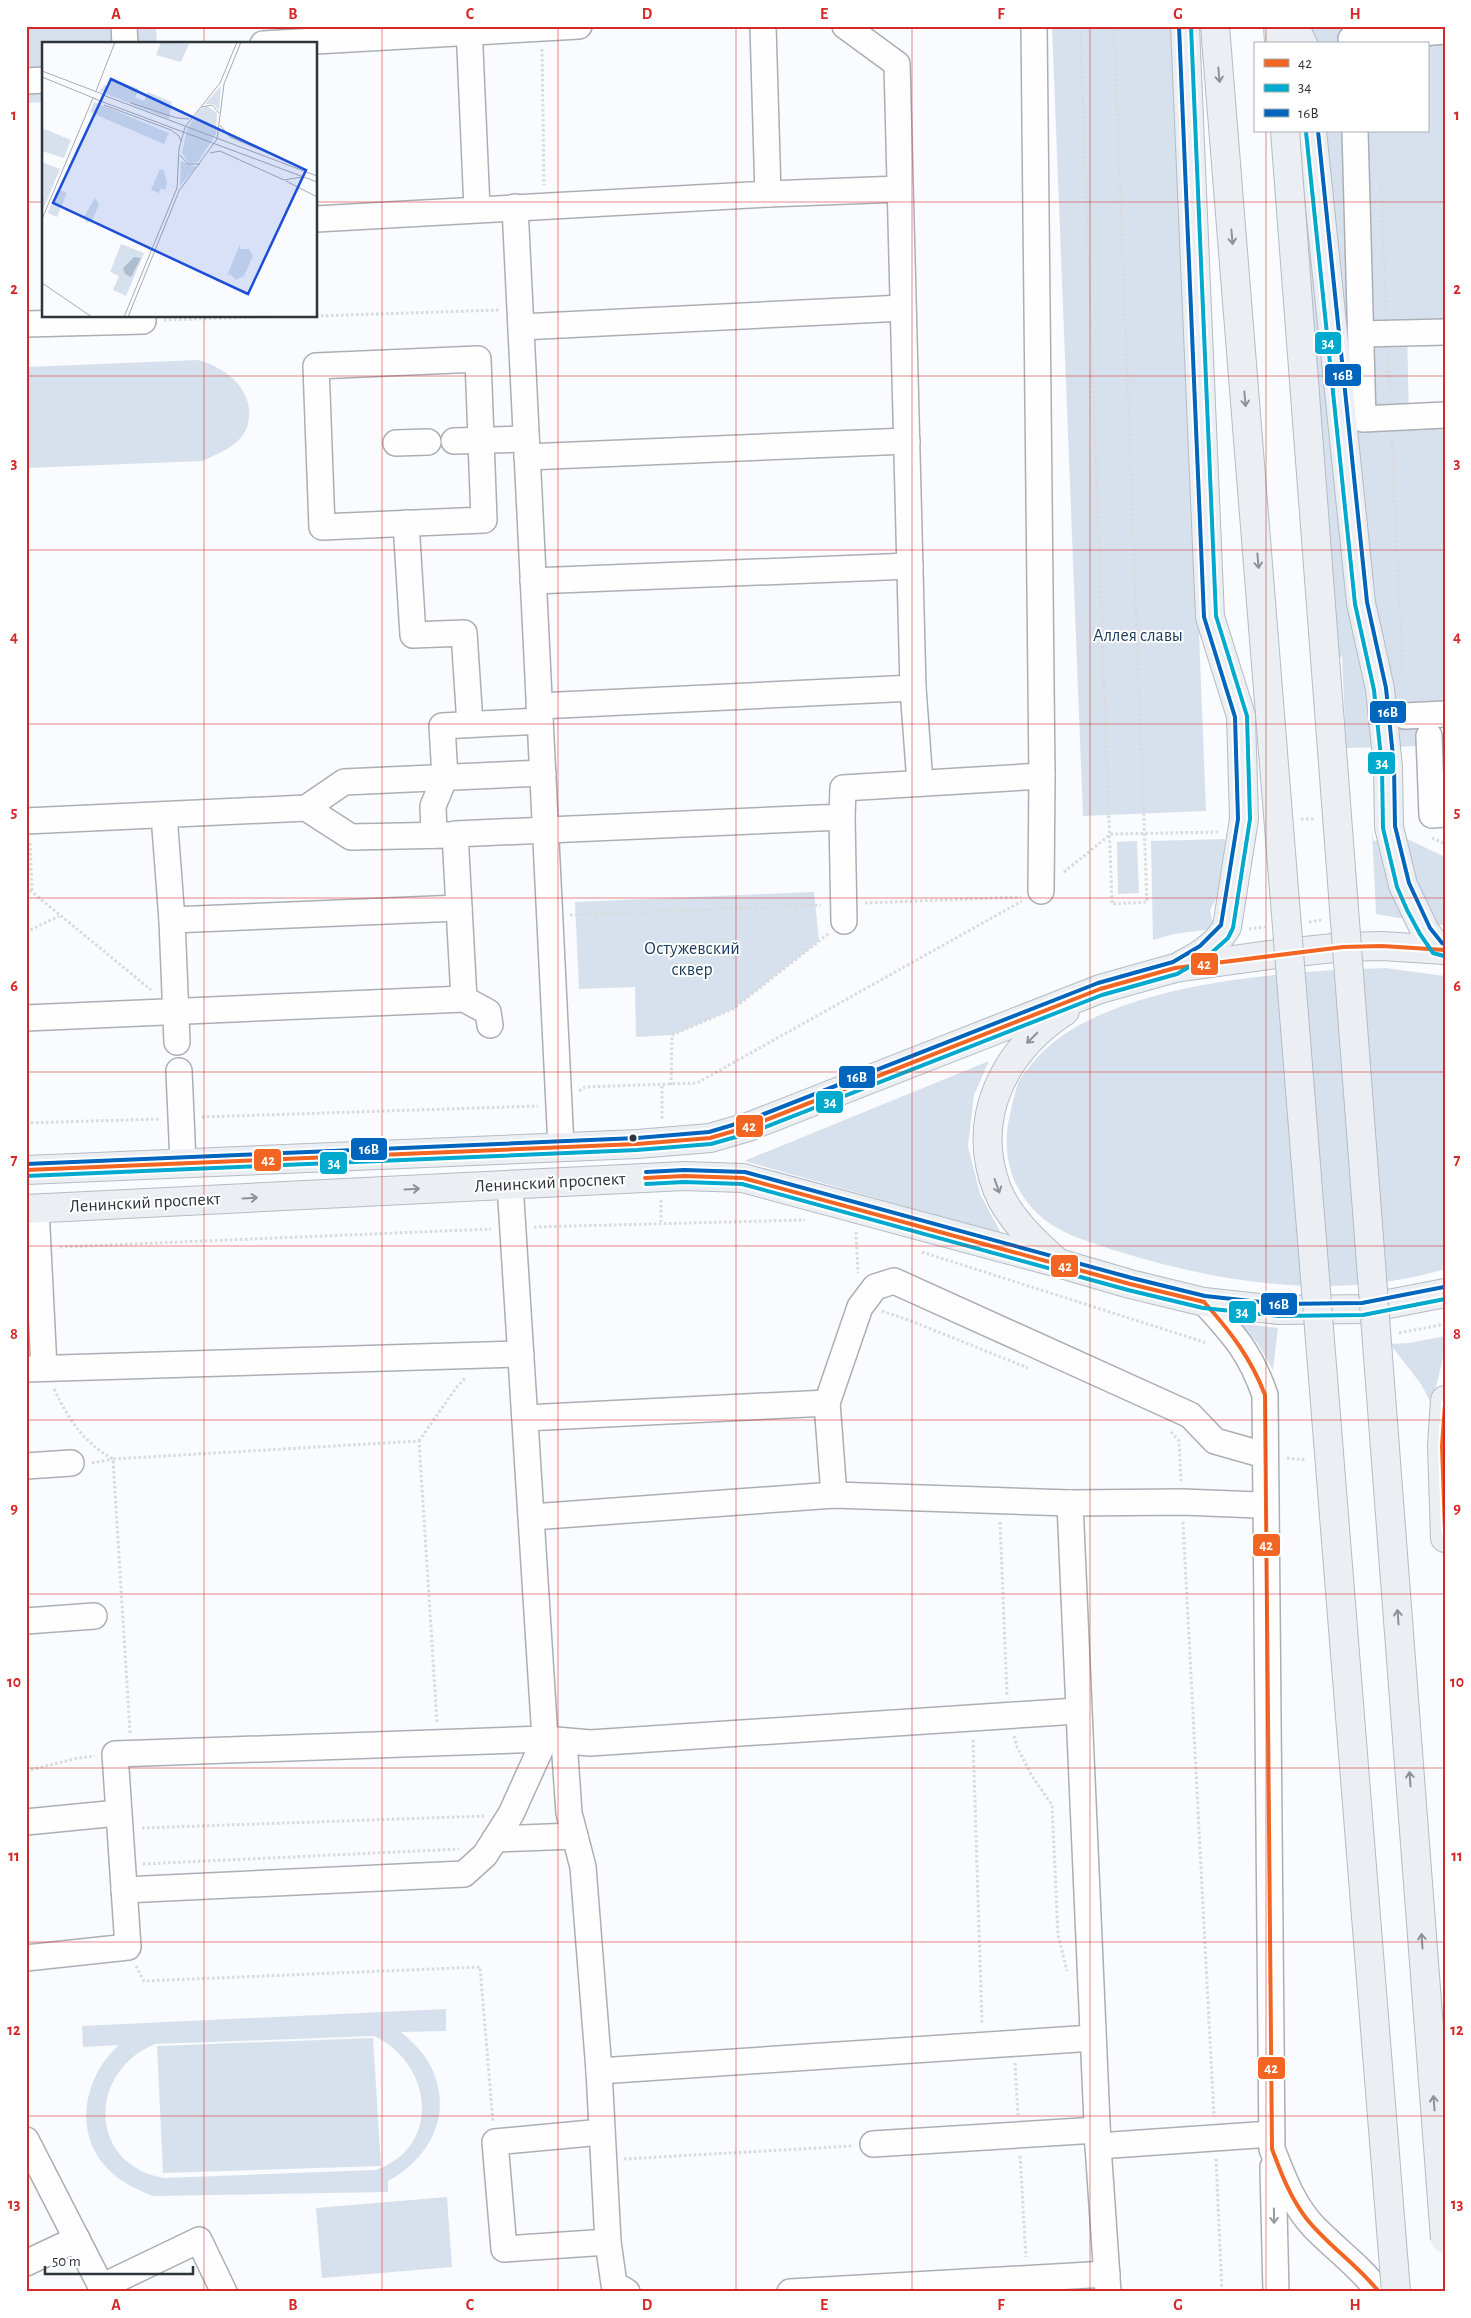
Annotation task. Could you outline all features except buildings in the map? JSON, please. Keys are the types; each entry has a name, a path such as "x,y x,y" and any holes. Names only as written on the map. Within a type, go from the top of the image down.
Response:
{"main road":[{"path":"1175,968 1204,950 1227,927 1244,819 1241,716 1210,617 1185,26"},
{"path":"1215,26 1396,2292"},
{"path":"1278,26 1279,42"},
{"path":"1294,26 1302,42"},
{"path":"1286,132 1445,2239"},
{"path":"1312,132 1361,603 1380,689 1388,767 1389,827 1403,885 1425,931 1442,949"},
{"name":"Ленинский проспект","path":"26,1170 661,1143 700,1139 748,1127 1100,989 1175,968 1343,947 1382,946 1442,949"},
{"path":"1058,1262 1029,1236 1017,1221 998,1190 990,1157 990,1115 994,1094 1002,1076 1024,1047 1047,1023 1100,989"},
{"name":"Ленинский проспект","path":"31,1209 684,1176 743,1178 1058,1262 1130,1284 1204,1302 1279,1310 1363,1309 1445,1293"},
{"path":"1445,1400 1442,1446 1445,1538"}],"street":[{"path":"124,26 125,42"},
{"path":"292,42 469,30 579,26"},
{"path":"763,26 768,194"},
{"path":"845,26 897,64 913,688 920,783"},
{"path":"1034,26 1042,776 1040,891"},
{"path":"469,30 477,209"},
{"path":"1351,36 1445,30"},
{"path":"26,81 42,80"},
{"path":"1354,132 1362,334 1363,419 1445,414"},
{"path":"318,218 768,194 900,189"},
{"path":"515,207 561,1147"},
{"path":"520,318 903,308"},
{"path":"26,324 143,318"},
{"path":"1362,334 1445,332"},
{"path":"478,359 481,440 484,520 322,527 316,366 478,359"},
{"path":"454,441 481,440 527,448 907,441"},
{"path":"396,443 428,442"},
{"path":"406,523 412,635 464,632 470,724"},
{"path":"533,581 910,566"},
{"path":"464,999 459,908 444,835 433,806 445,777 442,726 540,714 913,688"},
{"path":"1405,716 1445,714"},
{"path":"1429,736 1432,815 1445,814"},
{"path":"27,821 306,808 344,782 542,773"},
{"path":"844,912 842,788 1042,776"},
{"path":"306,808 351,837 444,835 842,817"},
{"path":"164,814 178,1042"},
{"path":"172,920 459,908"},
{"path":"26,1018 464,999 488,1012 490,1024"},
{"path":"179,1072 183,1162"},
{"path":"510,1184 512,1228 510,1354 525,1418 532,1517 555,1740 569,1813 584,1867 599,2071 608,2242 614,2284 627,2292"},
{"path":"31,1209 38,1248 35,1368 510,1354"},
{"path":"834,1495 827,1403 860,1308 875,1287 894,1281 1190,1415 1215,1441 1264,1455"},
{"path":"1204,1302 1238,1338 1258,1373 1265,1395 1264,1455 1267,1506 1272,2141 1276,2292"},
{"path":"525,1418 827,1403"},
{"path":"26,1466 71,1463"},
{"path":"532,1517 834,1495 1070,1503 1182,1502 1258,1505"},
{"path":"790,2292 1027,2279 1108,2283 1098,2138 1077,1711 1070,1503"},
{"path":"26,1621 94,1616"},
{"path":"26,1958 128,1947 118,1813 123,1754 555,1740 590,1743 1077,1711"},
{"path":"124,1890 464,1874 485,1855 555,1740"},
{"path":"26,1822 118,1813"},
{"path":"492,1843 575,1836"},
{"path":"599,2071 1093,2038"},
{"path":"602,2132 495,2142 504,2249 608,2242"},
{"path":"873,2144 1019,2135 1098,2138 1215,2138 1272,2141"},
{"path":"26,2140 102,2289 199,2240 224,2292"},
{"path":"1272,2141 1290,2193 1313,2226 1363,2272 1379,2292"},
{"path":"26,2263 77,2239"}],"path":[{"path":"1080,26 1112,904 1147,902 1146,833 1114,26"},
{"path":"542,28 544,206"},
{"path":"1380,179 1405,716"},
{"path":"318,316 520,318"},
{"path":"27,821 32,892"},
{"path":"1040,891 1110,834 1224,832"},
{"path":"1427,836 1445,844"},
{"path":"26,887 177,1011"},
{"path":"26,1123 559,1105 585,1087 662,1086 697,1083 1029,897 844,912 550,916"},
{"path":"671,1085 672,1036 733,1009 844,912"},
{"path":"26,932 59,916"},
{"path":"662,1086 662,1114"},
{"path":"661,1193 662,1222"},
{"path":"38,1248 662,1222 810,1220"},
{"path":"847,1229 866,1235"},
{"path":"856,1232 860,1308 885,1312 906,1319 1034,1371"},
{"path":"913,1250 1207,1343"},
{"path":"1391,1335 1445,1324"},
{"path":"438,1743 419,1442 456,1388 472,1371 510,1354"},
{"path":"35,1368 59,1400 77,1430 94,1448 113,1459 419,1442"},
{"path":"1168,1429 1179,1441 1222,2292"},
{"path":"26,1772 78,1758 123,1754 113,1459"},
{"path":"999,1501 1008,1716 1017,1747 1032,1776 1052,1806 1058,1935 1062,1959 1069,1977"},
{"path":"972,1719 982,2045"},
{"path":"118,1813 135,1827 148,1829 511,1814"},
{"path":"122,1865 492,1843"},
{"path":"128,1947 144,1981 480,1967 495,2142"},
{"path":"1014,2043 1027,2279"},
{"path":"603,2160 873,2144"}],"green space":[{"path":"26,26 156,26 157,42 42,42 42,102 26,103"},
{"name":"Аллея славы","path":"1052,26 1175,26 1206,811 1083,816"},
{"path":"1297,26 1445,26 1445,323 1407,324 1409,426 1445,425 1445,710 1422,746 1346,748 1342,656 1324,670 1302,132 1428,132 1428,42 1298,42"},
{"path":"199,360 220,369 229,376 238,384 248,403 247,427 240,439 228,448 202,461 26,468 26,367"},
{"path":"1372,831 1374,841 1401,836 1445,857 1445,926 1376,914"},
{"path":"1225,839 1223,886 1210,910 1212,920 1227,927 1174,934 1153,940 1151,841"},
{"path":"1137,841 1139,893 1118,894 1117,842"},
{"name":"Остужевский сквер","path":"814,892 819,941 733,1009 672,1035 636,1037 635,987 579,989 575,902"},
{"path":"1385,968 1445,976 1445,1269 1404,1279 1363,1284 1322,1286 1239,1280 1157,1263 1083,1240 1050,1224 1041,1217 1017,1187 1012,1175 1007,1152 1008,1127 1016,1088 1031,1065 1060,1037 1099,1015 1145,999 1195,986 1297,973"},
{"path":"989,1061 974,1095 968,1146 980,1194 1001,1233 744,1161"},
{"path":"1241,1323 1278,1328 1273,1370 1258,1344"},
{"path":"1445,1336 1442,1362 1432,1405 1421,1384 1390,1344 1409,1343"},
{"path":"446,2009 446,2031 401,2032 421,2052 431,2067 440,2101 439,2117 434,2133 416,2160 403,2172 388,2181 388,2192 153,2196 130,2186 110,2171 98,2157 90,2141 87,2107 90,2090 97,2073 119,2045 83,2047 82,2026","holes":["374,2036 393,2049 408,2065 418,2084 422,2104 420,2124 412,2143 398,2158 376,2170 164,2178 139,2170 121,2156 110,2137 105,2117 108,2095 117,2075 133,2057 155,2044"]},
{"path":"373,2038 381,2166 163,2173 157,2046"},
{"path":"447,2197 452,2267 322,2278 316,2208"}],"transit line":[{"name":"16В","path":"26,1164 637,1138 709,1132 746,1121 1098,983 1173,962 1200,946 1221,925 1238,819 1235,717 1204,617 1179,26"},
{"name":"34","path":"26,1176 637,1150 711,1144 750,1133 1102,995 1177,974 1208,956 1228,938 1233,928 1250,819 1247,716 1216,616 1191,26"},
{"name":"34","path":"1306,132 1355,604 1374,690 1382,767 1383,828 1397,887 1407,910 1433,953 1444,956"},
{"name":"16В","path":"1318,132 1367,602 1386,688 1394,766 1395,826 1409,883 1430,928 1442,943 1445,944"},
{"name":"42","path":"26,1170 637,1144 710,1138 748,1127 1100,989 1175,968 1343,947 1382,946 1445,950"},
{"name":"16В","path":"646,1172 684,1170 745,1172 1132,1278 1205,1296 1279,1304 1362,1303 1444,1287"},
{"name":"42","path":"645,1178 684,1176 743,1178 1130,1284 1204,1302"},
{"name":"34","path":"646,1184 684,1182 742,1184 1128,1290 1203,1308 1279,1316 1363,1315 1445,1299"},
{"name":"42","path":"1204,1302 1239,1346 1253,1369 1265,1395 1272,2149 1282,2176 1300,2210 1314,2228 1361,2272 1379,2292"},
{"name":"42","path":"1445,1404 1442,1446 1445,1530"}]}
